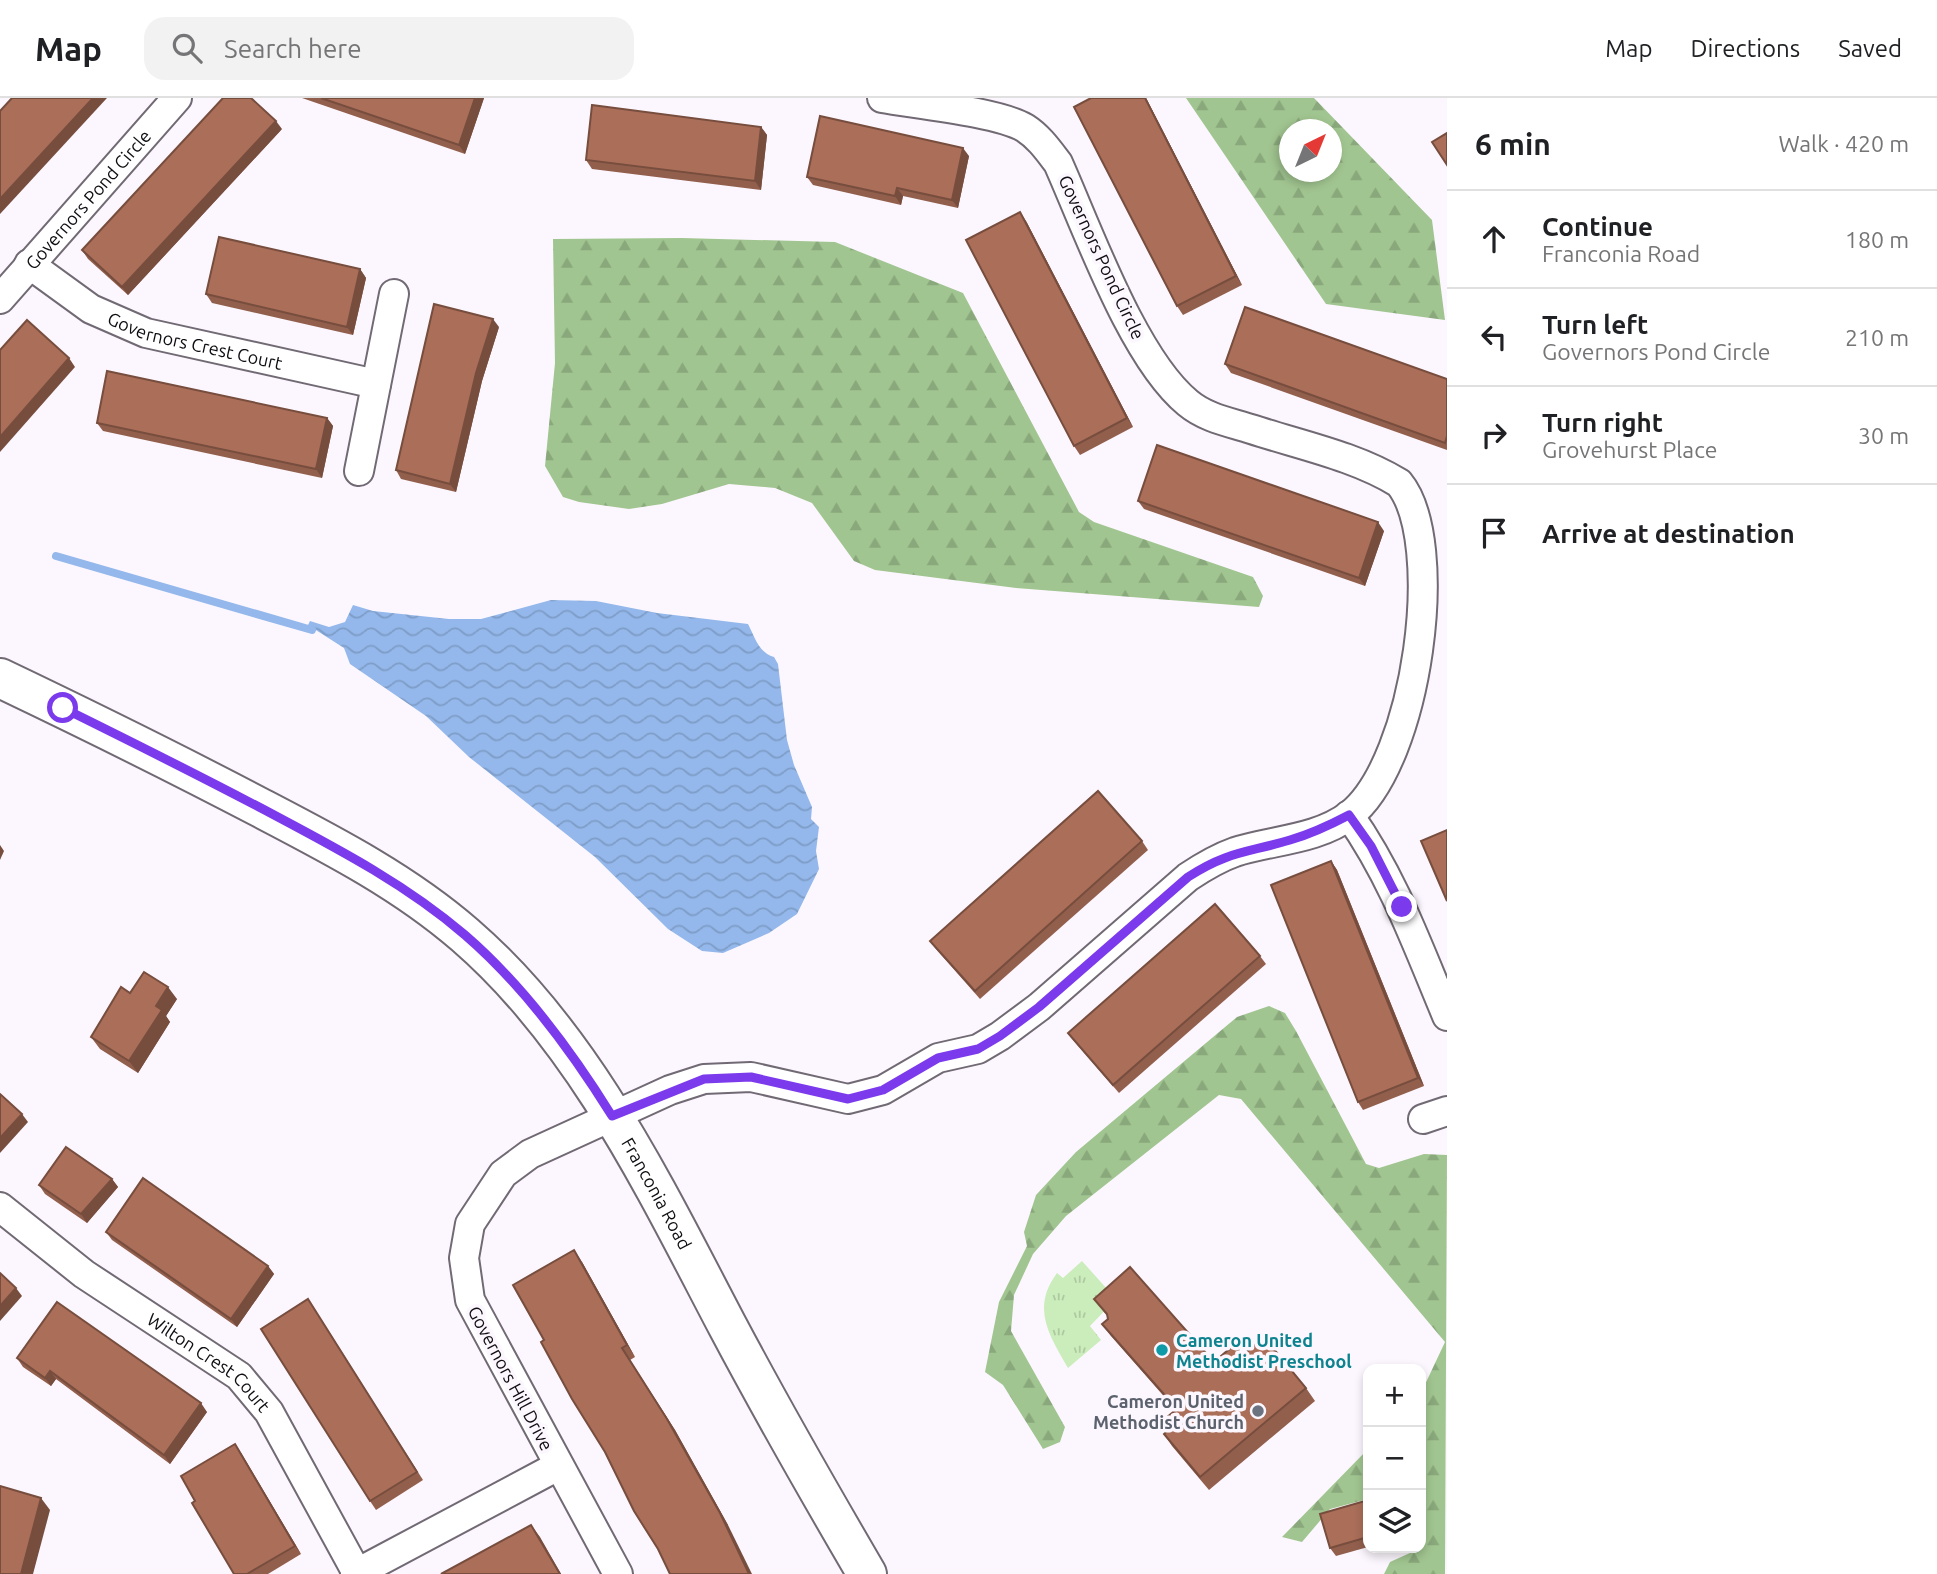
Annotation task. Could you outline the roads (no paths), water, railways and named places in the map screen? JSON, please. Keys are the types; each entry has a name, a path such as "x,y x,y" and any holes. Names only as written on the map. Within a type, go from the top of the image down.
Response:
{"main road":[{"name":"Franconia Road","path":"0,678 195,773 331,845 429,906 503,971 573,1056 612,1116 669,1215 792,1447 867,1574"}],"street":[{"name":"Governors Pond Circle","path":"0,299 177,98"},
{"name":"Governors Pond Circle","path":"612,1116 704,1079 751,1077 848,1099 883,1090 938,1058 978,1049 1039,1007 1188,877 1235,852 1319,831 1349,815 1391,764 1422,696 1439,629 1445,590 1442,555 1425,509 1402,485 1371,467 1207,415 1174,390 1136,335 1058,163 1042,142 1024,127 1001,120 882,98"},
{"name":"Governors Crest Court","path":"29,264 91,309 146,333 376,384"},
{"path":"359,471 394,294"},
{"path":"1349,815 1371,846 1402,907 1447,1016"},
{"name":"Governors Hill Drive","path":"612,1116 530,1154 503,1174 470,1224 464,1258 470,1300 618,1574"},
{"name":"Wilton Crest Court","path":"0,1206 84,1274 239,1376 269,1412 356,1573"},
{"path":"356,1573 558,1466"}],"water":[{"path":"551,600 596,601 657,613 748,624 761,648 774,657 778,664 787,740 794,765 812,807 811,819 819,827 816,851 819,869 797,914 769,933 723,953 702,951 668,929 595,857 469,757 426,716 350,664 344,648 308,625 310,621 329,627 345,622 353,605 373,611 449,619 481,619"}],"waterway":[{"path":"56,556 312,630"}],"place":[{"name":"Cameron United Methodist Preschool","path":"1162,1350"},
{"name":"Cameron United Methodist Church","path":"1258,1411"}]}
